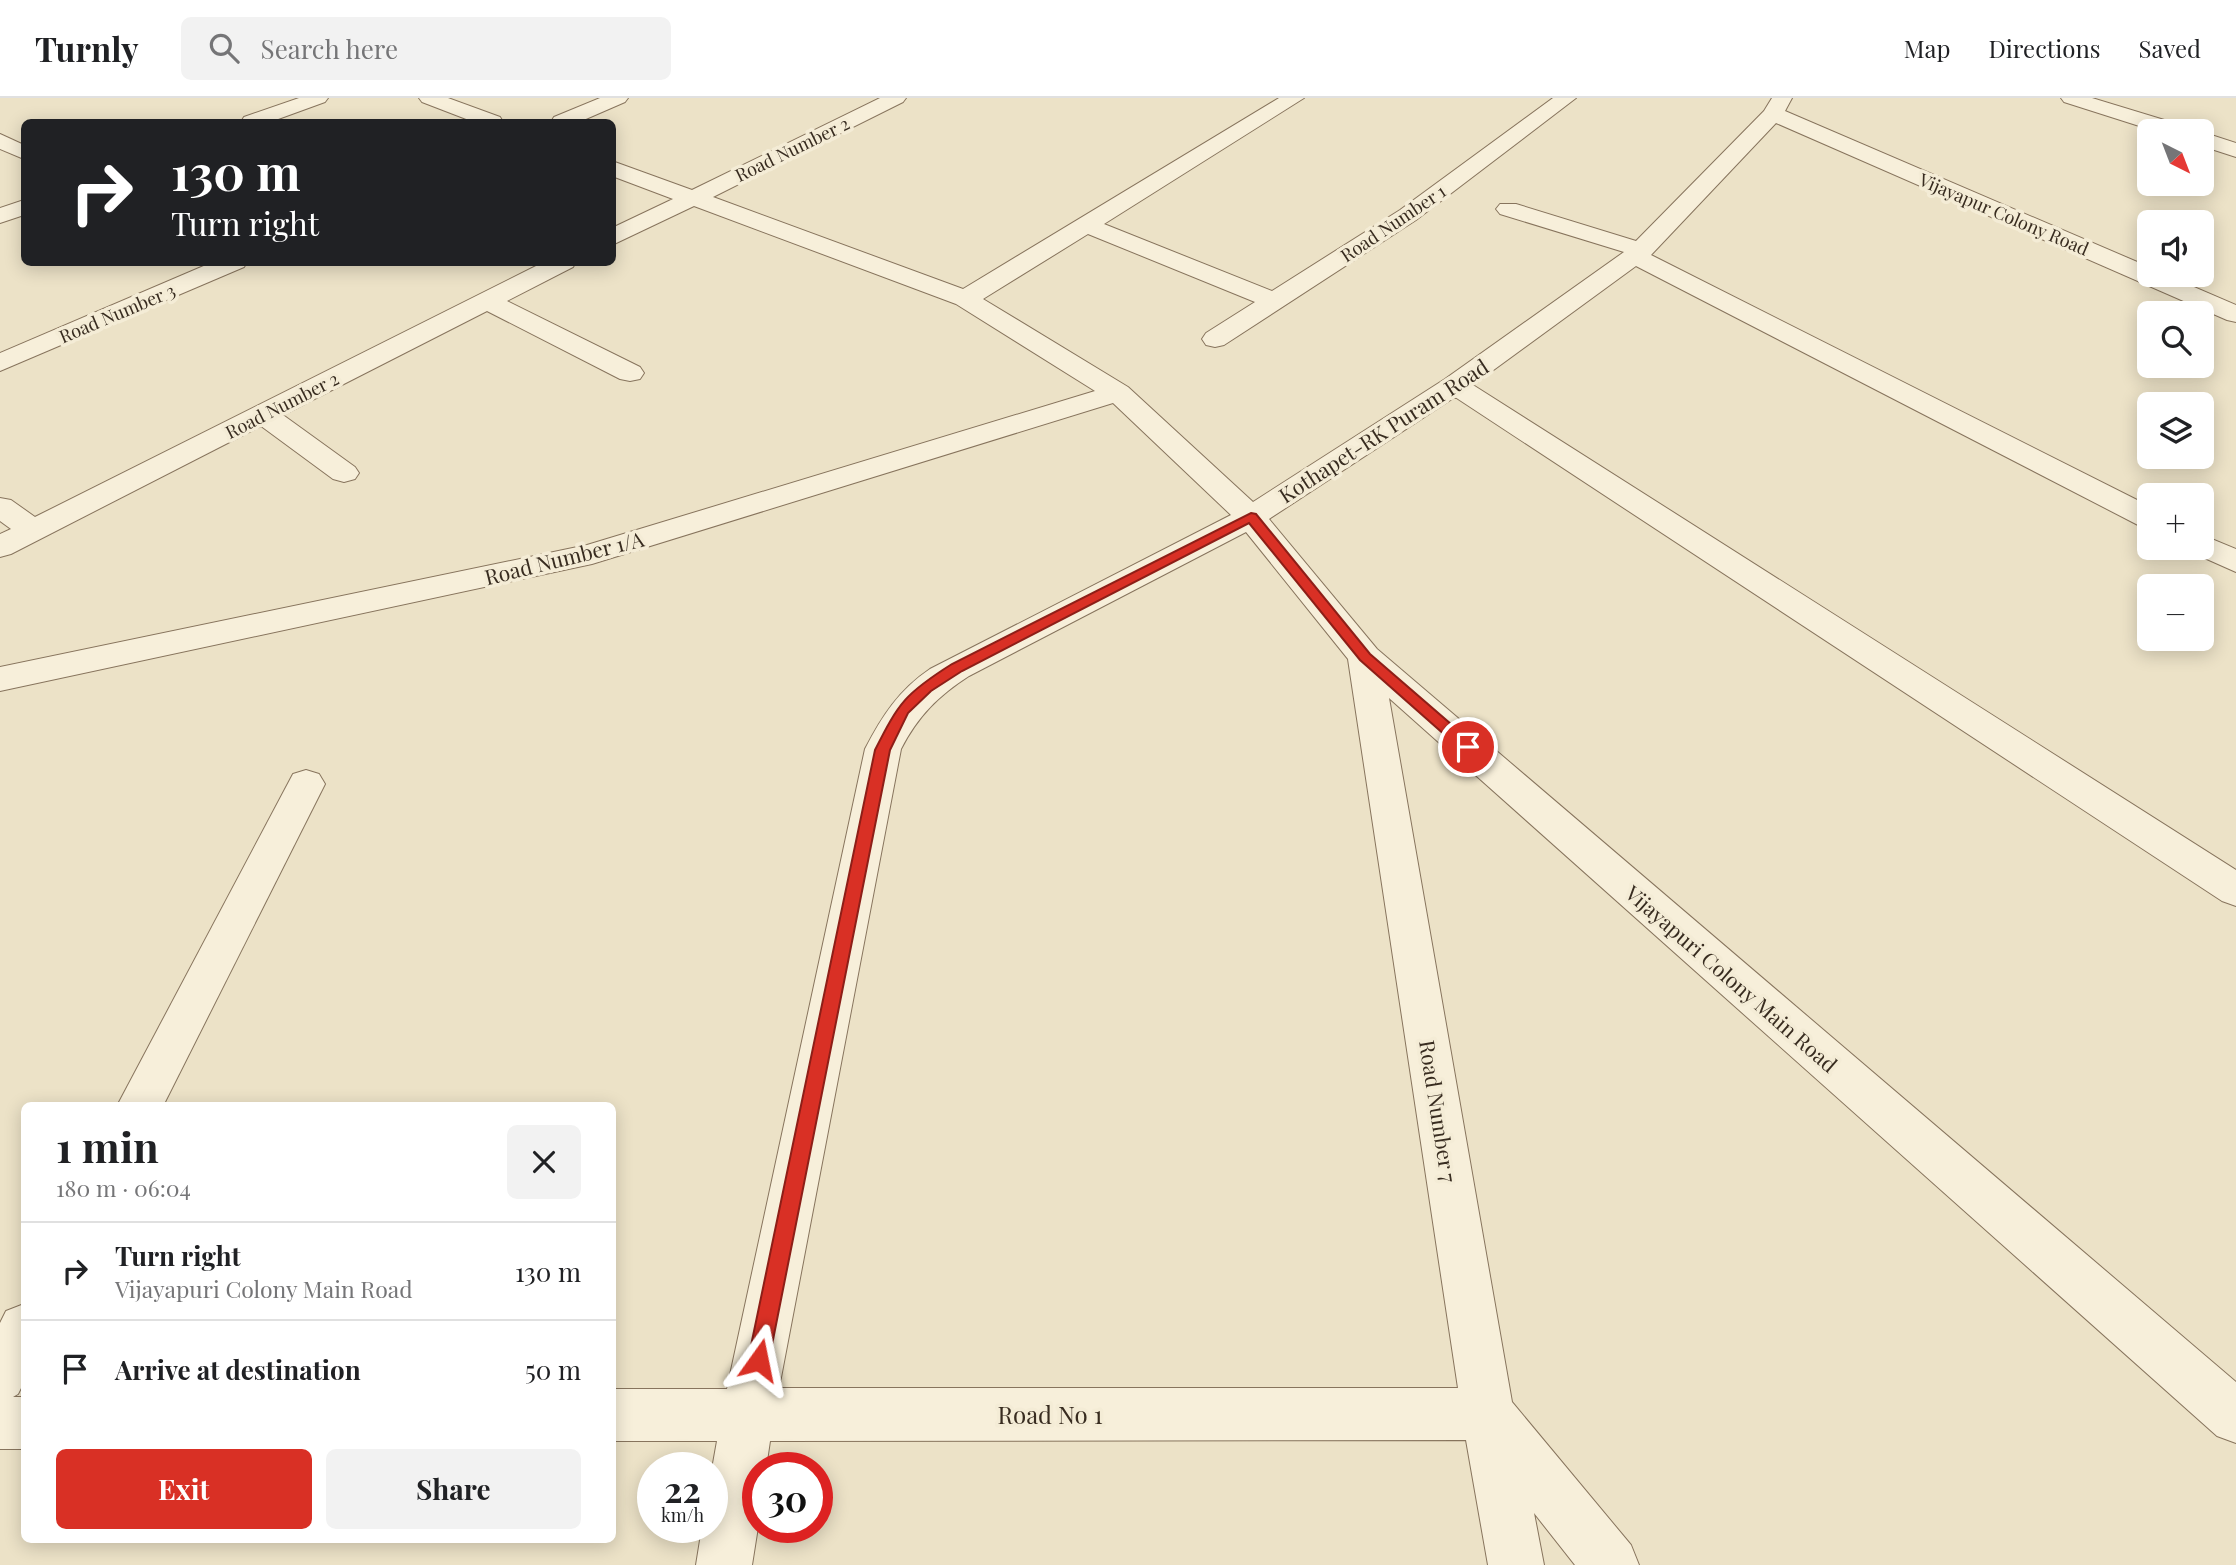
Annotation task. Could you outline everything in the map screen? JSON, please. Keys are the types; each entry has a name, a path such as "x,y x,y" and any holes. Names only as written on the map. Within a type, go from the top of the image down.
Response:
{"street":[{"path":"260,119 318,98"},
{"path":"429,98 484,119"},
{"path":"569,119 618,98"},
{"name":"Road Number 2","path":"616,236 896,98"},
{"path":"965,299 1294,98"},
{"name":"Road Number 1","path":"1214,339 1408,215 1564,98"},
{"path":"2071,98 2138,119"},
{"name":"Kothapet-RK Puram Road","path":"724,1565 748,1413 883,750 902,710 925,687 957,668 1251,517 1455,385 1638,253 1778,106"},
{"name":"Vijayapur Colony Road","path":"1778,106 2236,314"},
{"path":"0,141 21,152"},
{"path":"2214,143 2236,150"},
{"name":"Vijayapuri Colony Main Road","path":"616,169 965,299 1118,393 1251,517 1365,657 2236,1417"},
{"path":"0,216 21,208"},
{"path":"1508,209 1638,253 2137,512"},
{"path":"1086,225 1275,300"},
{"name":"Road Number 3","path":"0,363 226,266"},
{"name":"Road Number 2","path":"0,547 556,266"},
{"path":"488,301 630,373"},
{"path":"1455,385 2236,890"},
{"name":"Road Number 1/A","path":"0,679 592,554 1118,393"},
{"path":"264,415 344,473"},
{"path":"0,508 33,530"},
{"path":"2214,551 2236,562"},
{"name":"Road Number 7","path":"1365,657 1488,1414 1516,1565"},
{"path":"142,1102 306,784"},
{"path":"0,1376 21,1335"},
{"path":"1488,1414 1611,1565"},
{"name":"Road No 1","path":"616,1415 1488,1414"},
{"path":"0,1423 21,1423"}],"route":[{"path":"759,1360 883,750 902,710 925,687 1251,517 1365,657 1468,747"}]}
